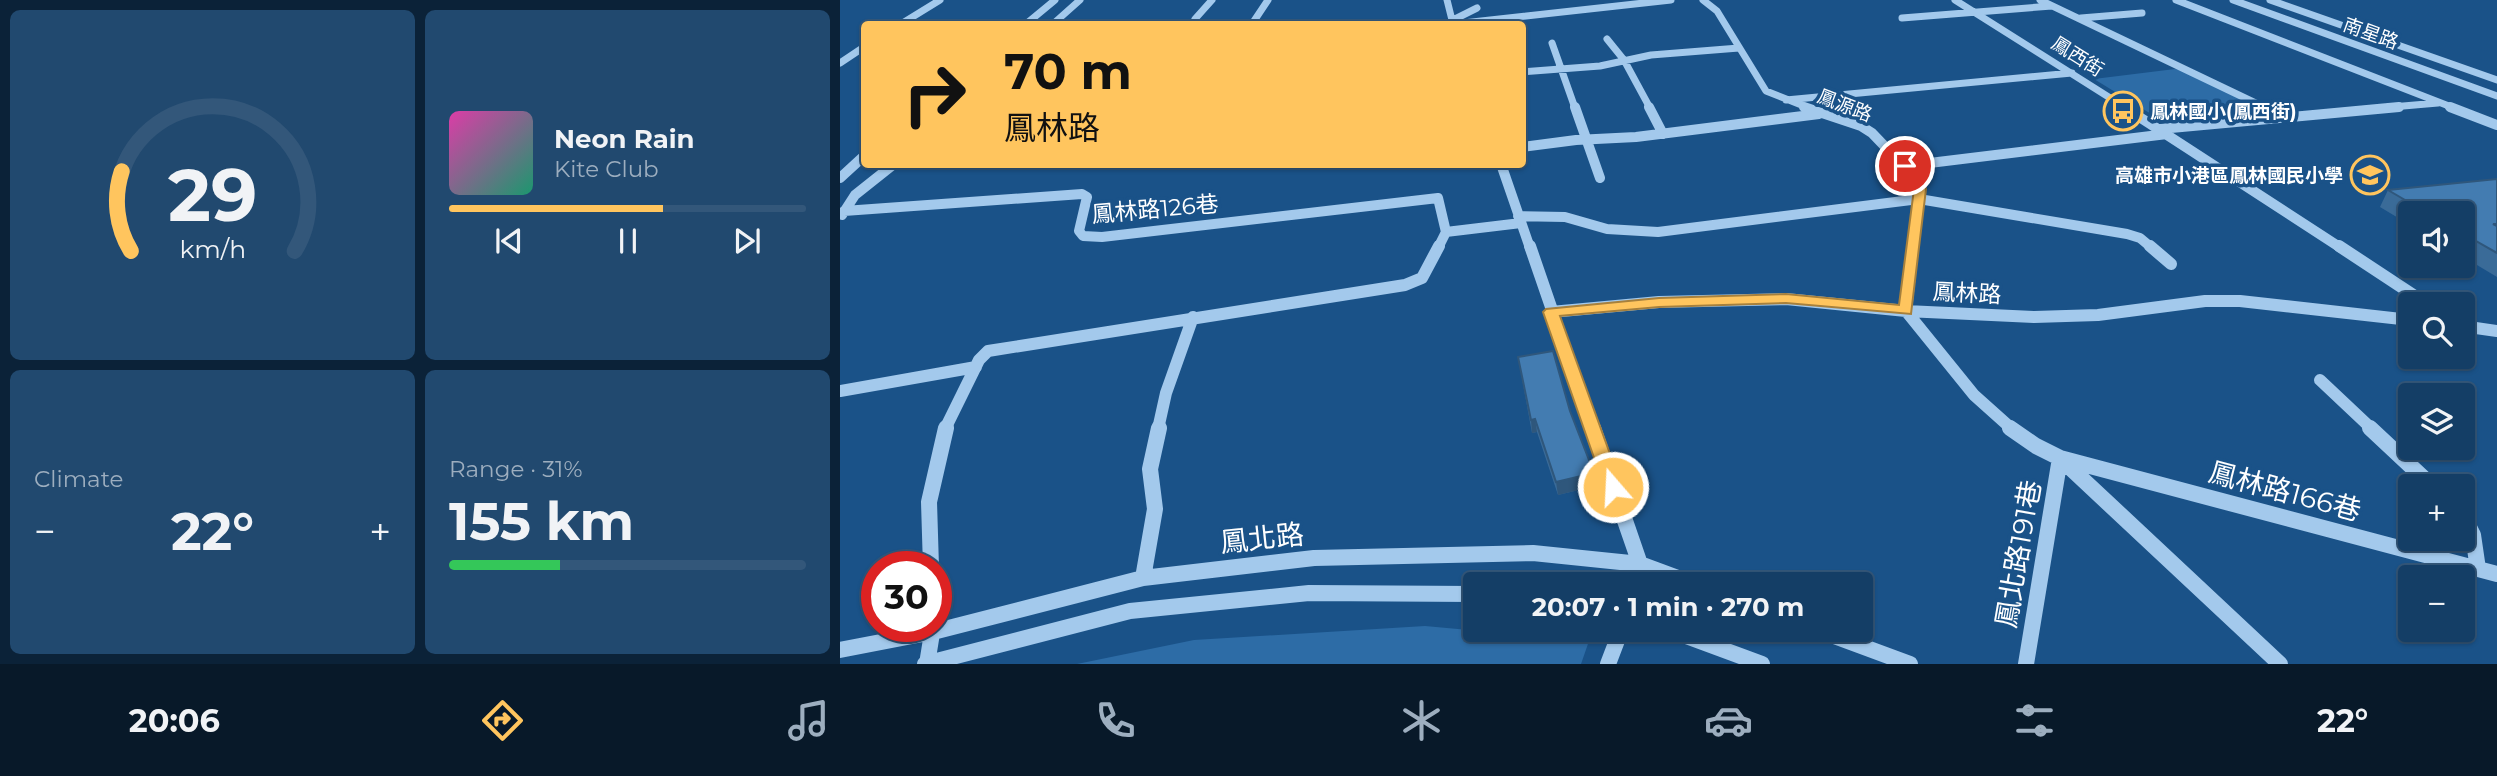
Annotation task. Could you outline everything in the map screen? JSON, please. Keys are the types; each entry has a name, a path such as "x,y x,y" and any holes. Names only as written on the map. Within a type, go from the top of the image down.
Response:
{"street":[{"path":"906,21 940,0"},
{"path":"1030,21 1055,0"},
{"path":"1056,21 1080,0"},
{"path":"1195,19 1212,0"},
{"path":"1254,21 1268,0"},
{"path":"1447,0 1453,21"},
{"path":"1453,21 1470,0"},
{"path":"1453,21 1671,0"},
{"name":"鳳源路","path":"1703,0 1717,10 1766,91 1819,114 1861,126 1872,133 1917,180 1919,199 1906,311"},
{"name":"鳳西街","path":"1955,0 2164,131 2409,292"},
{"path":"2040,0 2286,118"},
{"path":"2176,0 2497,125"},
{"name":"南星路","path":"2234,0 2497,96"},
{"name":"南星路","path":"2270,0 2497,80"},
{"path":"1902,18 2053,6"},
{"path":"1453,21 1477,8"},
{"path":"2081,18 2142,13"},
{"path":"1607,39 1624,60 1663,134"},
{"path":"1552,43 1600,178"},
{"path":"1526,72 1651,55 1739,48"},
{"path":"840,63 861,49"},
{"path":"1783,100 2072,73"},
{"path":"1905,166 2164,131 2442,103"},
{"path":"1526,147 1663,134 1819,114"},
{"path":"840,178 861,159"},
{"path":"842,215 855,195 889,168"},
{"path":"1502,168 1640,564 1638,572"},
{"name":"鳳林路126巷","path":"842,215 1082,194 1087,197 1079,231 1083,236 1102,237 1438,198 1446,232"},
{"path":"931,551 929,502 942,435 976,368 988,351 999,346 1417,282 1422,278 1446,232 1520,220 1565,217 1607,229 1658,232 1919,199 2127,234 2140,239 2171,264"},
{"name":"鳳林路","path":"1551,312 1659,302 1786,299 1906,311 2034,317 2098,315 2205,301 2240,301 2398,319"},
{"name":"鳳北路191巷","path":"1906,311 1973,394 2034,447 2060,458 2025,664"},
{"path":"1143,578 1155,509 1150,469 1166,393 1193,317"},
{"path":"2475,328 2497,331"},
{"path":"840,391 976,368"},
{"path":"2319,380 2419,474"},
{"path":"2060,458 2280,664"},
{"name":"鳳林路166巷","path":"2060,458 2497,574"},
{"path":"2475,549 2478,569"},
{"name":"鳳北路","path":"952,624 1143,578 1314,558 1533,553 1640,564 1662,572"},
{"path":"930,642 926,664 1130,611 1309,593 1463,594"},
{"name":"鳳北路","path":"840,650 875,642"},
{"path":"1608,664 1616,642"},
{"path":"1702,642 1762,664"},
{"path":"1850,642 1910,664"}],"shaded area":[{"path":"2183,70 2267,112 2267,117 2173,124 2161,120 2094,79"},
{"path":"1425,626 1463,629 1463,642 1589,642 1581,664 1077,664 1194,640"}],"building":[{"path":"2497,179 2497,224 2493,224 2497,226 2497,253 2475,240 2475,201 2407,201 2388,190"},
{"path":"1553,351 1570,411 1594,473 1556,482 1535,419 1531,420 1518,357"}],"place":[{"name":"鳳林國小(鳳西街)","path":"2123,111"},
{"name":"高雄市小港區鳳林國民小學","path":"2370,175"}],"route":[{"path":"1613,487 1551,312 1659,302 1786,299 1906,311 1920,189 1917,180 1905,166"}]}
